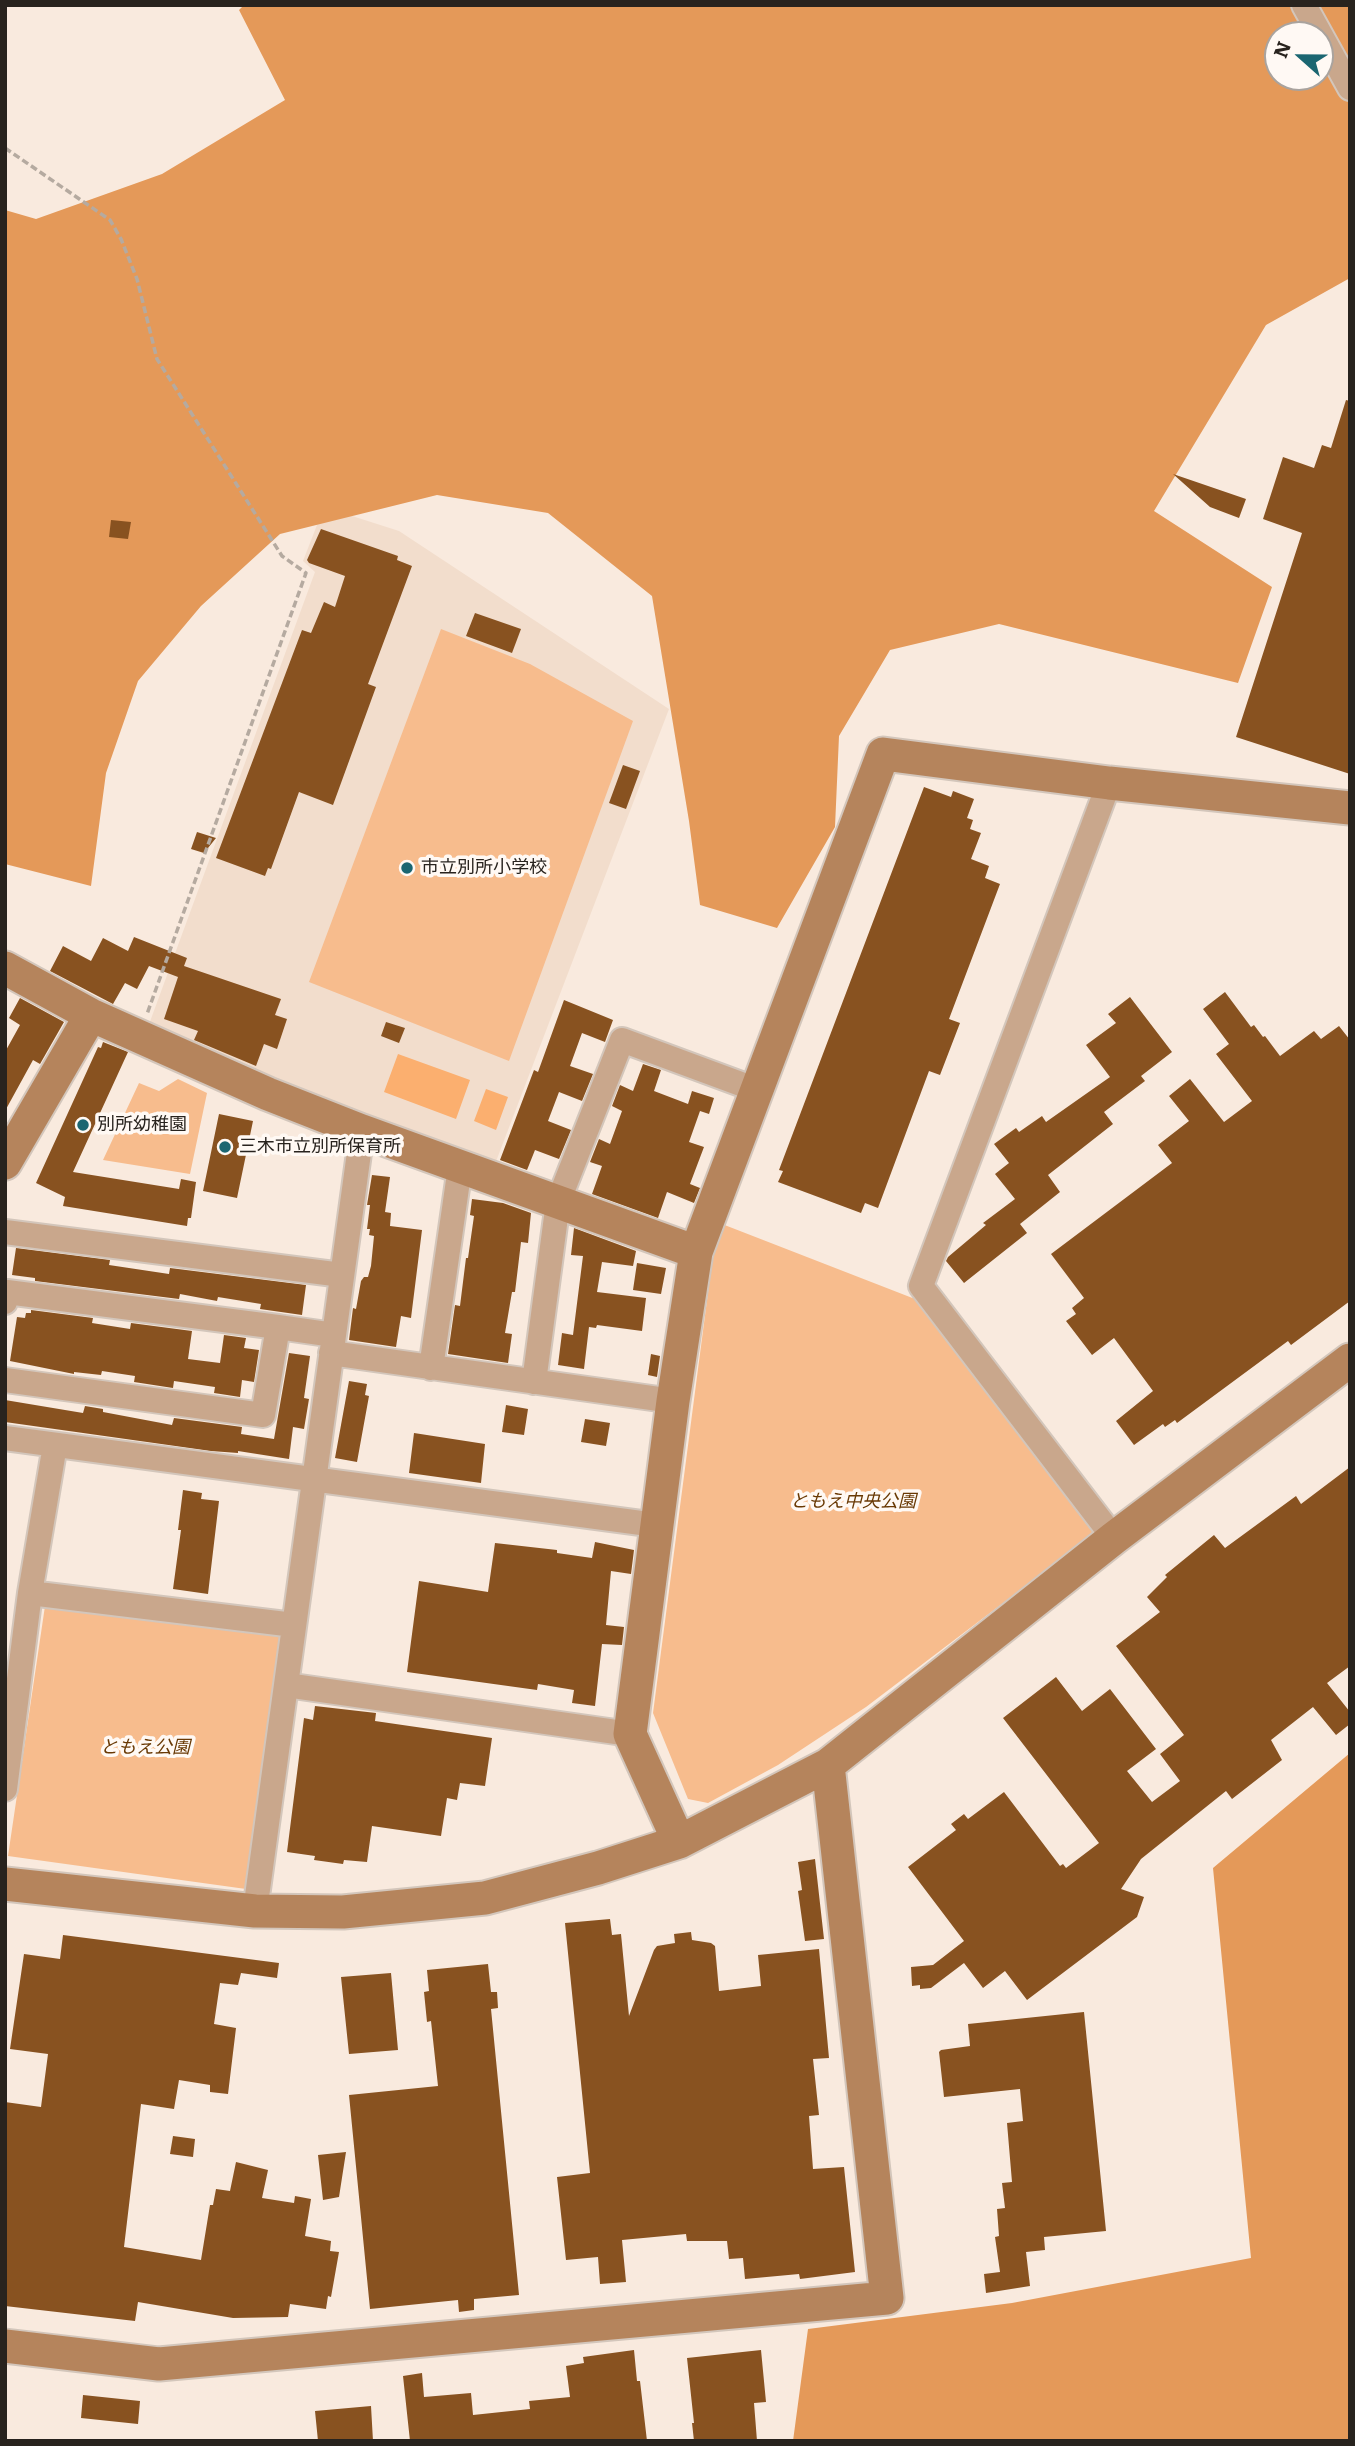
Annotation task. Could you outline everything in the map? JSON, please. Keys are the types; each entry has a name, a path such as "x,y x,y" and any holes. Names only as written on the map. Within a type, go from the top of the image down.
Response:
{"street":[{"path":"1304,5 1350,88"},
{"path":"679,1842 630,1734 656,1525 696,1252 883,754 1110,783 1350,808"},
{"path":"1110,783 921,1286 1114,1538"},
{"path":"5,968 91,1015 268,1094 362,1131 696,1252"},
{"path":"5,1163 91,1015"},
{"path":"534,1382 558,1202 622,1040 757,1090"},
{"path":"255,1912 362,1131"},
{"path":"431,1368 460,1167"},
{"path":"5,1232 342,1275"},
{"path":"5,1302 7,1292 278,1327 332,1344 431,1368 673,1401"},
{"path":"5,1380 263,1415 278,1327"},
{"path":"5,1884 255,1912 343,1912 485,1898 598,1868 679,1842 828,1765 1114,1538 1350,1360"},
{"path":"5,1438 656,1525"},
{"path":"5,1789 14,1649 30,1593 55,1446"},
{"path":"30,1593 294,1626"},
{"path":"286,1685 630,1734"},
{"path":"5,2346 159,2364 887,2298 828,1765"}],"path":[{"path":"5,148 110,220 137,279 156,359 282,556 306,573 138,1036"}],"shaded area":[{"path":"244,5 1350,5 1350,278 1266,325 1154,511 1272,587 1238,683 999,624 890,650 839,736 835,827 777,928 700,905 652,596 548,513 437,495 280,534 201,606 138,681 106,773 91,886 5,864 5,210 36,219 162,174 285,100 239,10"},
{"name":"市立別所小学校","path":"324,507 399,531 669,709 495,1164 268,1079 148,1027 315,572 303,561"},
{"path":"398,1054 470,1080 456,1119 384,1092"},
{"path":"486,1089 508,1097 496,1130 474,1121"},
{"path":"1350,1753 1350,2441 793,2441 808,2329 1012,2303 1251,2258 1213,1868"}],"green space":[{"path":"441,629 530,664 633,721 509,1061 309,982"},
{"path":"178,1079 207,1093 190,1174 103,1160 139,1083 159,1091"},
{"name":"ともえ中央公園","path":"722,1224 915,1299 1094,1534 866,1707 778,1765 708,1803 688,1799 653,1713 712,1262"},
{"name":"ともえ公園","path":"45,1606 282,1632 246,1889 8,1856"}],"building":[{"path":"1346,400 1350,401 1350,774 1236,737 1302,533 1263,519 1283,457 1314,468 1322,445 1331,448"},
{"path":"1173,474 1246,499 1239,518 1210,507"},
{"path":"111,520 131,522 128,539 109,537"},
{"path":"321,529 398,556 397,560 412,566 368,684 376,687 333,805 299,792 271,869 268,868 265,876 216,858 302,630 311,633 324,602 335,607 345,576 307,560"},
{"path":"475,613 521,629 512,653 466,636"},
{"path":"623,765 640,771 626,809 609,803"},
{"path":"924,787 951,797 953,791 974,799 967,818 973,820 970,829 981,833 971,859 989,866 985,878 1000,884 949,1019 960,1023 940,1075 929,1071 878,1208 865,1203 861,1213 778,1182 783,1171 779,1170"},
{"path":"197,832 216,838 204,853 191,849"},
{"path":"134,937 187,958 184,966 281,999 275,1015 287,1019 277,1049 264,1044 256,1066 194,1040 198,1031 164,1019 178,977 149,966 137,989 125,983 113,1004 50,971 63,946 91,961 103,938 128,951"},
{"path":"1225,992 1251,1027 1254,1025 1263,1037 1265,1036 1280,1056 1314,1031 1321,1039 1339,1026 1350,1040 1350,1301 1291,1345 1288,1341 1177,1423 1175,1420 1165,1427 1163,1424 1134,1445 1116,1421 1153,1391 1114,1338 1092,1355 1066,1321 1076,1314 1072,1308 1084,1298 1051,1254 1172,1163 1158,1145 1189,1121 1169,1096 1190,1079 1224,1122 1252,1101 1216,1054 1229,1044 1203,1009"},
{"path":"1130,997 1172,1052 1141,1076 1145,1081 1104,1112 1113,1124 1048,1175 1060,1192 1020,1224 1027,1233 964,1283 946,1261 948,1257 986,1225 983,1223 1015,1199 995,1174 1009,1163 994,1144 1016,1128 1019,1132 1042,1116 1046,1122 1110,1077 1086,1045 1116,1023 1108,1014"},
{"path":"20,998 64,1022 40,1064 33,1060 5,1111 5,1052 20,1025 9,1018"},
{"path":"564,1000 613,1020 605,1042 582,1033 570,1066 593,1074 582,1101 559,1092 548,1121 571,1130 559,1159 535,1150 527,1170 500,1160 534,1070 538,1072"},
{"path":"386,1022 405,1028 399,1043 381,1036"},
{"path":"103,1042 128,1052 73,1172 179,1189 181,1179 196,1182 191,1218 188,1218 187,1226 63,1206 65,1197 36,1183 98,1047 101,1048"},
{"path":"643,1064 661,1070 654,1091 688,1104 692,1091 714,1098 709,1114 700,1111 689,1142 704,1147 690,1184 700,1188 694,1203 667,1192 658,1218 592,1194 602,1166 590,1162 599,1139 610,1144 622,1111 612,1106 620,1085 633,1091"},
{"path":"219,1114 253,1121 237,1198 203,1191"},
{"path":"372,1175 390,1177 385,1212 391,1213 390,1226 422,1230 411,1318 401,1316 396,1347 349,1340 353,1308 356,1309 361,1281 368,1277 371,1266 374,1236 369,1235 370,1229 367,1229 370,1205 367,1205"},
{"path":"472,1199 503,1203 531,1213 528,1243 521,1242 515,1292 512,1292 505,1333 512,1334 508,1363 448,1354 455,1305 460,1306 468,1258 474,1216 470,1215"},
{"path":"574,1228 636,1251 633,1266 602,1262 597,1292 646,1298 642,1331 597,1325 596,1328 589,1327 584,1369 558,1365 562,1333 573,1335 583,1256 571,1255"},
{"path":"16,1248 110,1260 109,1265 169,1274 170,1268 306,1285 302,1315 260,1309 261,1304 218,1297 217,1301 180,1294 179,1299 35,1281 35,1278 12,1275"},
{"path":"637,1263 666,1268 661,1294 633,1290"},
{"path":"31,1310 93,1318 92,1323 130,1329 131,1323 192,1331 188,1359 220,1363 224,1335 246,1338 244,1348 259,1350 254,1382 242,1380 240,1397 214,1393 215,1387 174,1381 173,1388 134,1382 135,1376 102,1371 101,1375 74,1374 10,1361 17,1317 25,1318 26,1313 31,1313"},
{"path":"289,1353 310,1356 304,1398 309,1399 304,1429 293,1427 289,1459 238,1451 211,1451 5,1422 5,1400 83,1413 85,1406 172,1425 174,1418 242,1427 241,1434 274,1439"},
{"path":"651,1354 660,1356 657,1377 648,1375"},
{"path":"349,1381 367,1384 365,1395 369,1396 357,1462 335,1458"},
{"path":"506,1405 528,1409 524,1435 502,1432"},
{"path":"585,1419 610,1423 606,1446 581,1442"},
{"path":"414,1433 485,1444 481,1483 409,1473"},
{"path":"1350,1467 1350,1666 1327,1683 1350,1712 1350,1724 1336,1735 1313,1707 1271,1740 1282,1760 1232,1799 1226,1791 1141,1859 1121,1889 1144,1897 1137,1917 1027,2000 1005,1971 983,1988 964,1963 931,1988 920,1989 920,1985 912,1986 911,1967 933,1965 964,1941 908,1867 956,1830 951,1824 964,1814 968,1819 1004,1792 1060,1866 1063,1864 1066,1868 1099,1843 1003,1718 1056,1677 1082,1711 1110,1689 1156,1749 1127,1771 1152,1802 1180,1781 1160,1754 1184,1735 1116,1646 1160,1612 1147,1597 1167,1577 1165,1575 1214,1535 1225,1548 1296,1496 1301,1504"},
{"path":"183,1490 202,1493 201,1499 219,1501 208,1594 173,1589"},
{"path":"595,1542 634,1550 631,1574 611,1571 606,1625 624,1627 622,1645 602,1644 595,1706 572,1703 574,1690 538,1684 537,1690 407,1672 419,1581 488,1592 495,1543 557,1550 557,1553 592,1558"},
{"path":"315,1706 376,1713 375,1721 492,1738 485,1786 460,1783 457,1800 447,1798 441,1836 372,1826 367,1862 344,1860 343,1864 314,1860 315,1856 287,1852 304,1718 313,1720"},
{"path":"815,1859 824,1939 805,1941 798,1891 802,1890 798,1862"},
{"path":"610,1919 612,1935 621,1934 629,2016 654,1950 657,1946 675,1943 674,1934 691,1932 692,1940 715,1946 719,1991 761,1986 758,1955 819,1949 829,2058 813,2059 819,2115 809,2116 813,2169 844,2167 855,2272 800,2279 799,2274 745,2279 743,2258 729,2259 727,2241 687,2241 686,2234 622,2240 626,2282 600,2284 598,2257 566,2260 557,2177 590,2173 565,1923"},
{"path":"63,1935 279,1963 277,1978 241,1973 238,1985 220,1983 214,2024 236,2028 228,2094 210,2092 210,2085 179,2080 174,2109 141,2104 124,2247 201,2260 210,2205 213,2205 216,2189 230,2191 236,2162 268,2170 262,2198 294,2203 295,2196 311,2199 305,2236 331,2241 330,2251 339,2252 331,2297 328,2296 326,2309 290,2304 288,2317 233,2318 138,2302 135,2321 5,2306 5,2102 41,2107 48,2054 10,2049 24,1954 60,1959"},
{"path":"488,1964 491,1992 497,1992 498,2008 491,2009 519,2295 474,2299 474,2310 459,2312 458,2300 370,2309 349,2095 438,2086 431,2021 427,2022 424,1992 429,1991 427,1970"},
{"path":"391,1973 398,2050 349,2054 341,1977"},
{"path":"1084,2012 1106,2231 1044,2237 1045,2250 1026,2252 1030,2286 986,2293 984,2274 1000,2272 995,2237 999,2236 997,2209 1005,2208 1002,2183 1012,2182 1007,2123 1023,2121 1020,2089 944,2097 939,2052 970,2046 968,2024"},
{"path":"173,2136 195,2139 193,2157 170,2154"},
{"path":"346,2152 339,2197 323,2200 318,2155"},
{"path":"634,2350 647,2441 410,2441 403,2376 422,2373 424,2397 471,2393 473,2415 530,2409 529,2401 570,2397 566,2366 584,2363 583,2357"},
{"path":"761,2350 766,2402 754,2403 757,2441 694,2441 687,2358"},
{"path":"83,2395 140,2401 138,2424 81,2418"},
{"path":"371,2406 373,2441 318,2441 315,2411"}],"place":[{"name":"市立別所小学校","path":"407,868"},
{"name":"別所幼稚園","path":"83,1125"},
{"name":"三木市立別所保育所","path":"225,1147"}]}
